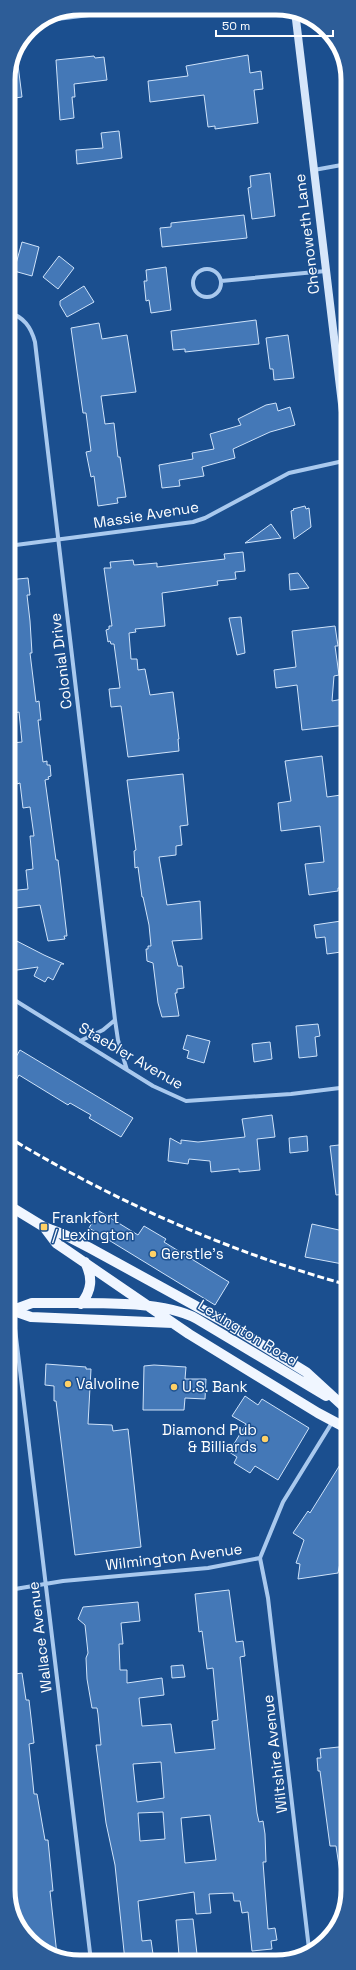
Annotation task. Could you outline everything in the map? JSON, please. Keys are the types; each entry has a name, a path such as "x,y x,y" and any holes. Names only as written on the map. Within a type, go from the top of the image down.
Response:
{"main road":[{"name":"Chenoweth Lane","path":"296,18 341,396"},
{"path":"15,1209 44,1227 65,1235 90,1248 225,1322 306,1372 341,1403"},
{"path":"44,1227 56,1243 173,1323 267,1382 341,1425"},
{"path":"81,1304 87,1296 91,1282 90,1274 84,1261"},
{"name":"Lexington Road","path":"15,1309 32,1303 169,1308 193,1316 297,1380 341,1404"},
{"path":"15,1311 31,1317 173,1323"}],"street":[{"path":"59,19 89,15"},
{"path":"314,170 341,165"},
{"path":"204,269 209,269 217,273 222,281 217,294 208,297 199,295 193,283 196,274 204,269"},
{"path":"222,281 326,271"},
{"name":"Colonial Drive","path":"15,315 27,323 32,332 59,540 115,1020 118,1040 127,1070"},
{"name":"Massie Avenue","path":"15,545 193,522 205,518 289,473 341,462"},
{"name":"Staebler Avenue","path":"15,1000 153,1086 186,1101 292,1094 341,1088"},
{"path":"80,1041 103,1030 115,1020"},
{"name":"Wallace Avenue","path":"15,1341 46,1584 90,1955"},
{"name":"Wilmington Avenue","path":"15,1589 46,1584 208,1568 260,1558 283,1502 333,1420"},
{"name":"Wiltshire Avenue","path":"260,1558 268,1598 309,1946"}],"building":[{"path":"248,55 250,73 261,71 263,89 254,90 258,123 215,129 215,126 208,127 204,95 150,102 148,81 188,76 186,66"},
{"path":"94,56 95,58 104,57 107,80 74,84 75,97 72,97 74,118 60,120 56,60"},
{"path":"18,62 22,97 15,98 15,76"},
{"path":"119,131 122,158 77,164 76,150 103,148 101,133"},
{"path":"270,173 275,216 252,219 248,188 251,187 250,176"},
{"path":"244,215 247,238 162,247 160,228 171,227 171,223"},
{"path":"22,242 39,247 32,276 15,271"},
{"path":"59,256 74,268 58,289 43,277"},
{"path":"166,267 171,310 151,313 149,300 146,301 144,281 147,281 146,270"},
{"path":"84,286 94,302 67,317 60,305 60,301"},
{"path":"256,320 259,344 185,352 185,349 173,350 171,331"},
{"path":"99,323 102,339 127,335 136,392 101,396 105,424 114,423 118,457 120,457 126,497 117,498 118,503 98,506 94,476 91,477 86,452 91,451 86,413 83,413 71,328"},
{"path":"288,335 294,378 274,380 273,369 270,369 266,338"},
{"path":"276,403 278,411 290,407 295,425 270,432 233,449 235,458 202,467 204,476 179,480 180,486 162,488 159,465 193,459 192,453 214,449 210,434 241,425 238,419 266,405"},
{"path":"305,506 306,509 309,508 311,527 294,539 291,511 294,510 293,509"},
{"path":"271,524 281,538 245,543"},
{"path":"243,552 245,571 235,572 236,579 217,581 218,585 162,593 165,626 135,629 136,632 129,633 131,659 137,659 138,670 145,669 150,695 173,692 179,739 179,751 128,757 121,706 111,707 109,689 120,688 114,644 111,644 110,641 108,642 106,630 109,629 109,626 112,626 104,568 111,568 110,562 133,560 134,565 157,563 157,567 225,559 224,554"},
{"path":"298,573 309,588 290,590 289,574"},
{"path":"28,578 30,595 27,595 32,653 30,653 36,702 39,701 41,720 38,720 43,762 47,761 47,765 50,765 51,776 48,777 49,779 45,780 56,860 58,860 67,936 64,936 65,939 48,941 40,905 15,908 15,890 28,889 26,870 33,869 30,836 34,836 30,807 23,808 20,783 17,784 15,768 15,743 22,742 19,712 15,713 15,579"},
{"path":"241,617 245,653 237,655 229,618"},
{"path":"335,626 338,646 335,646 339,675 334,676 332,701 341,699 341,726 302,730 297,685 276,688 274,670 296,667 292,631"},
{"path":"322,756 327,797 341,795 341,888 338,888 338,891 309,895 305,864 324,862 320,826 281,831 278,803 291,801 285,761"},
{"path":"183,774 188,825 180,826 182,845 176,846 176,855 159,857 167,905 200,901 202,939 172,941 178,966 182,966 184,988 177,989 177,993 175,993 179,1016 162,1017 158,1003 153,963 147,961 146,949 148,949 148,946 151,946 149,925 142,897 138,867 135,868 134,851 136,850 127,780"},
{"path":"341,921 341,952 327,954 325,937 316,938 314,925"},
{"path":"15,940 64,964 61,964 53,980 48,977 45,982 34,976 38,967 15,970"},
{"path":"318,1024 320,1036 315,1037 317,1056 299,1058 296,1026"},
{"path":"187,1035 210,1041 204,1063 187,1058 189,1051 183,1049"},
{"path":"270,1042 272,1059 254,1062 252,1044"},
{"path":"20,1050 133,1118 121,1137 89,1118 91,1115 70,1103 68,1105 19,1075 15,1082 15,1059"},
{"path":"272,1115 275,1137 257,1139 260,1170 239,1172 239,1169 211,1172 210,1161 189,1159 188,1164 168,1161 170,1138 181,1144 181,1140 198,1142 245,1137 242,1119"},
{"path":"307,1136 308,1151 290,1153 289,1138"},
{"path":"341,1145 341,1195 336,1195 330,1146"},
{"path":"99,1211 138,1235 144,1226 166,1239 164,1242 229,1282 215,1305 89,1228"},
{"path":"312,1224 341,1230 341,1264 305,1257"},
{"path":"46,1364 86,1367 86,1369 91,1369 88,1424 112,1425 113,1431 128,1429 141,1547 75,1555 56,1401 54,1401 54,1386 45,1385"},
{"name":"U.S. Bank","path":"154,1365 186,1367 185,1379 206,1379 205,1399 185,1398 184,1410 143,1410 144,1366"},
{"path":"245,1396 258,1405 262,1399 309,1428 278,1480 255,1466 250,1473 234,1463 237,1457 229,1452 246,1424 232,1416"},
{"path":"341,1463 341,1558 338,1573 298,1579 300,1564 296,1563 304,1540 293,1533 308,1511 310,1513"},
{"path":"229,1590 236,1642 243,1641 245,1656 240,1657 257,1813 259,1822 263,1821 265,1834 266,1862 263,1862 268,1929 275,1928 277,1940 271,1941 272,1949 252,1951 248,1912 242,1913 240,1901 234,1901 233,1893 209,1894 211,1913 196,1914 194,1892 138,1901 142,1941 151,1940 153,1955 124,1955 115,1865 106,1823 96,1745 101,1745 98,1714 97,1708 92,1708 87,1679 86,1658 88,1653 85,1625 78,1619 83,1607 138,1602 140,1621 121,1623 123,1644 119,1644 120,1670 127,1670 127,1683 162,1678 164,1695 139,1698 142,1726 171,1724 175,1753 215,1749 212,1721 218,1720 213,1668 207,1669 202,1631 199,1632 195,1594","holes":["161,1762 164,1798 137,1802 133,1764","163,1812 165,1839 140,1841 138,1813","210,1815 216,1860 185,1863 181,1818"]},
{"path":"183,1665 185,1677 172,1678 171,1666"},
{"path":"22,1673 26,1700 29,1700 34,1743 29,1744 34,1794 37,1794 45,1840 48,1840 53,1891 50,1891 57,1951 37,1939 31,1933 22,1919 17,1907 15,1890 15,1674"},
{"path":"341,1747 341,1879 336,1846 330,1846 320,1771 318,1771 317,1758 321,1758 320,1749"},
{"path":"193,1919 197,1954 179,1955 176,1920"}],"railway":[{"path":"15,1141 89,1182 173,1223 260,1257 341,1283"}],"place":[{"name":"Frankfort / Lexington","path":"44,1227"},
{"name":"Gerstle's","path":"153,1254"},
{"name":"Valvoline","path":"68,1384"},
{"name":"U.S. Bank","path":"174,1387"},
{"name":"Diamond Pub & Billiards","path":"265,1439"}]}
